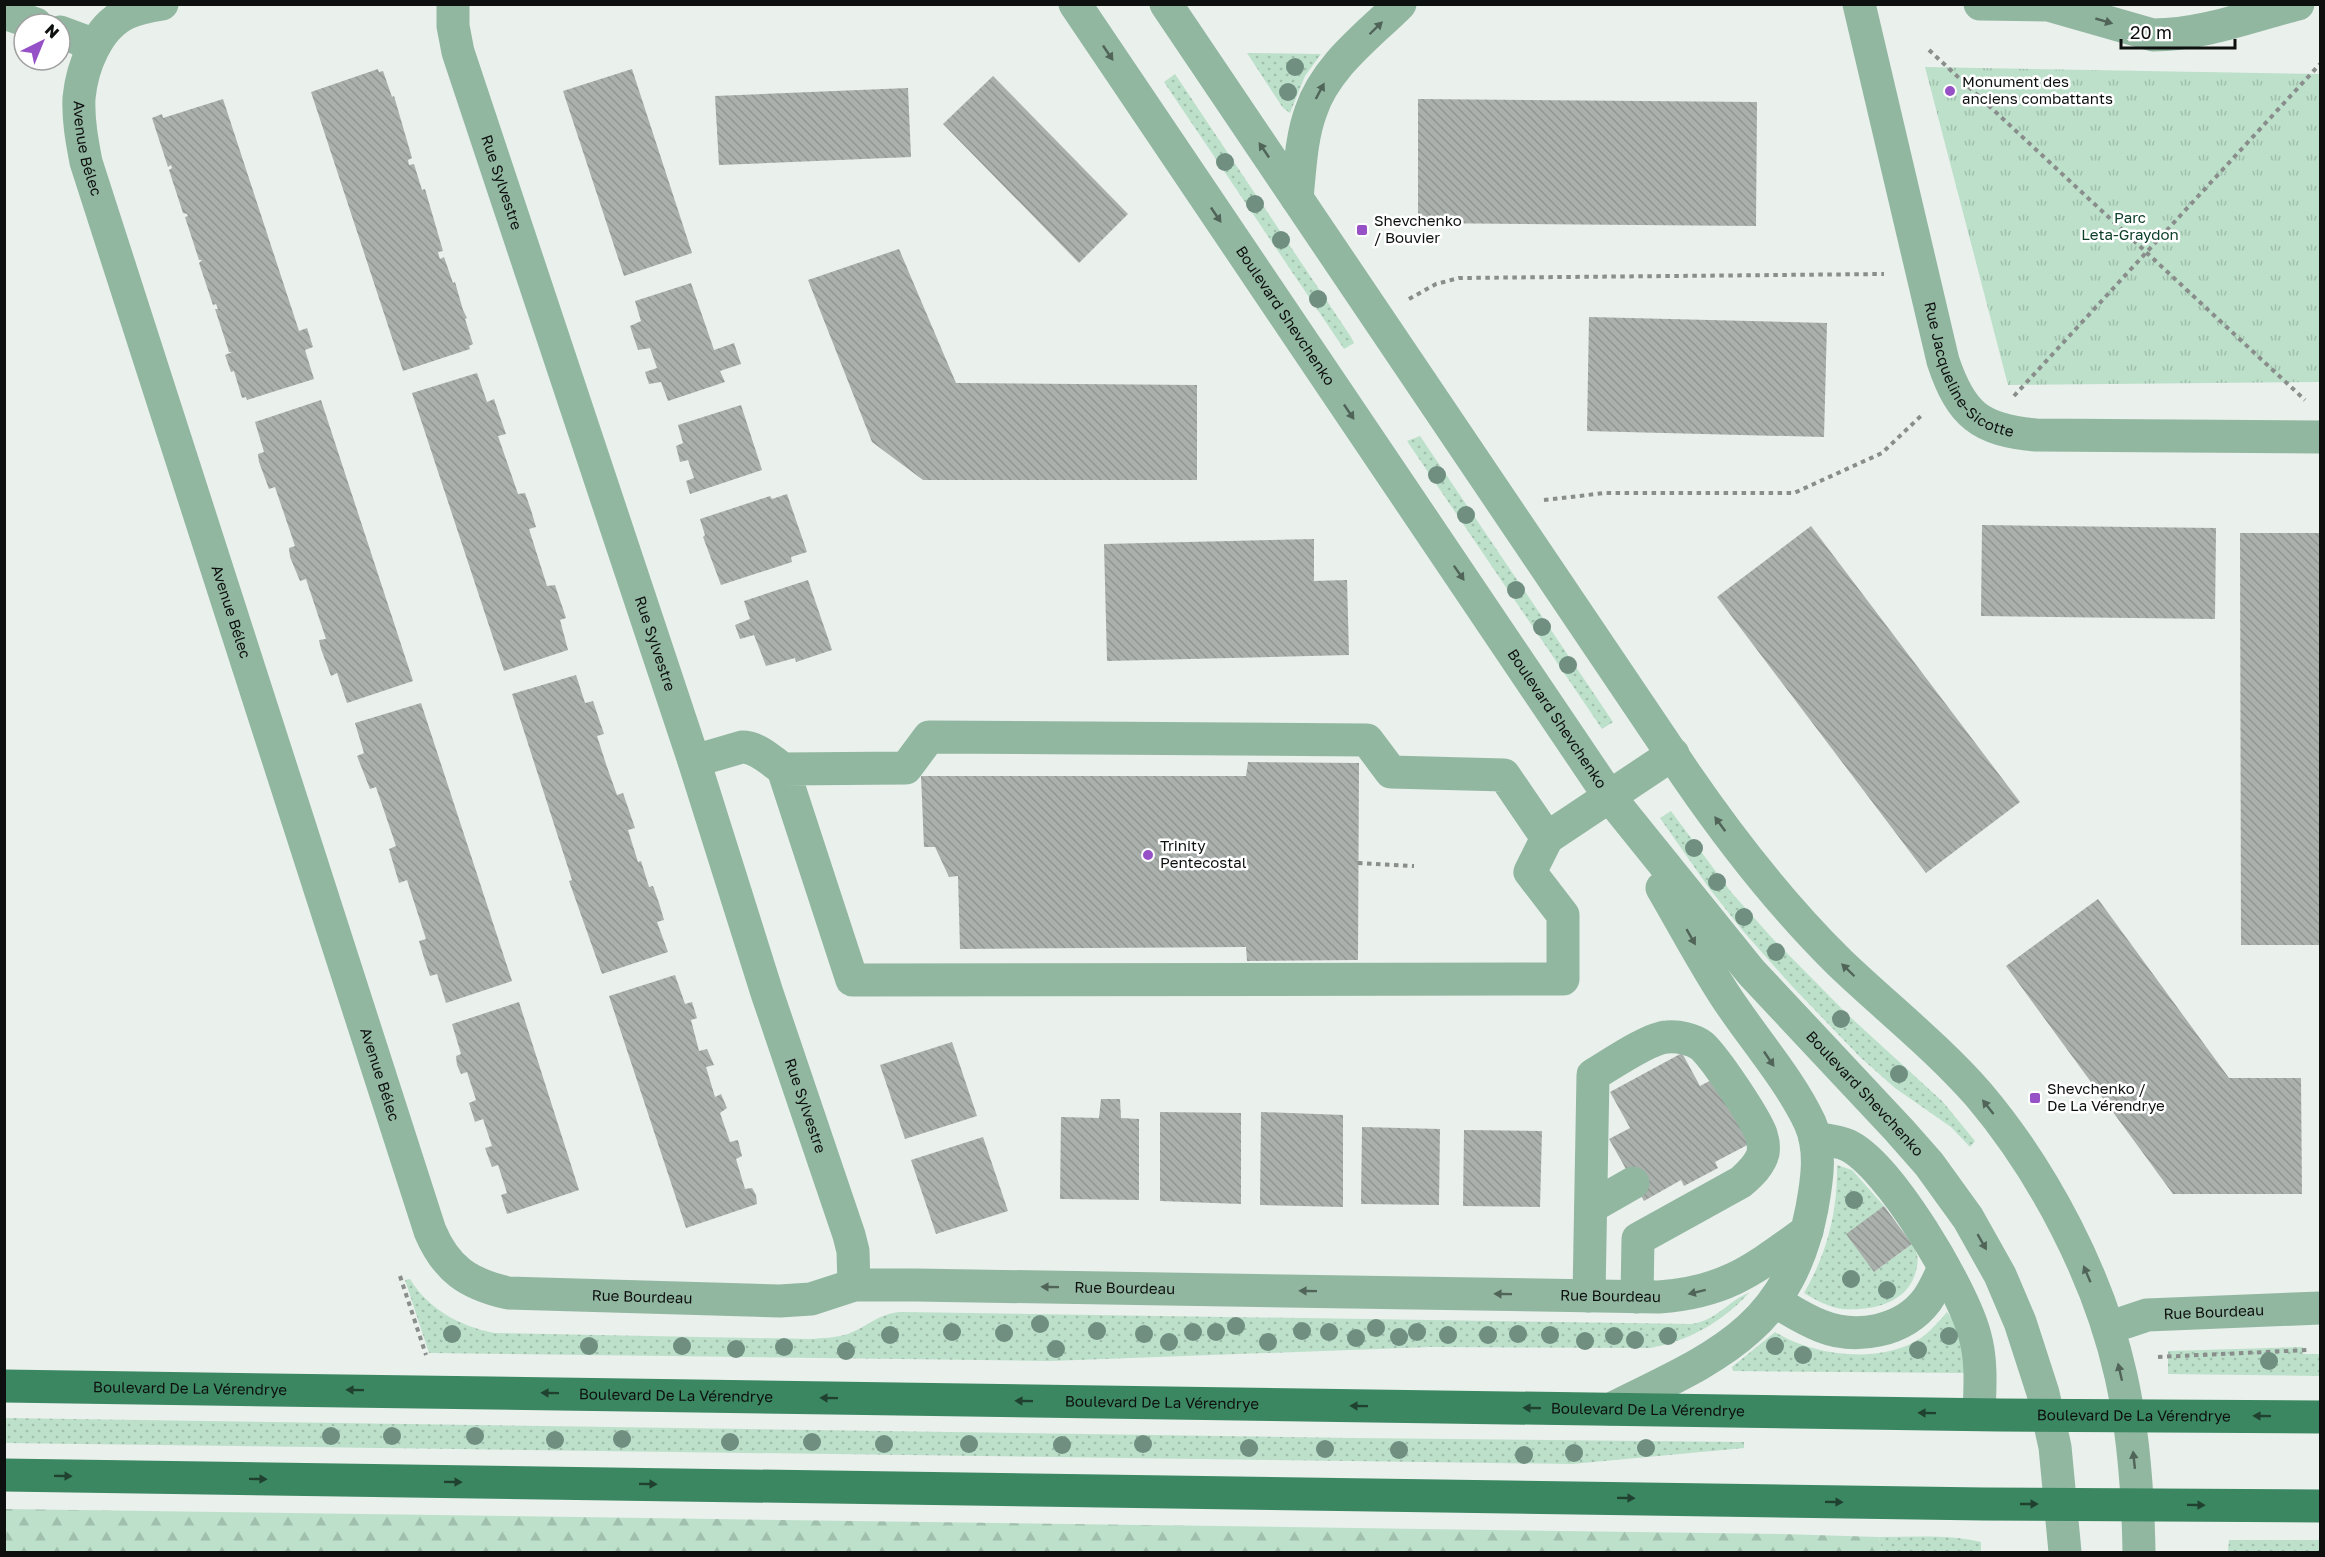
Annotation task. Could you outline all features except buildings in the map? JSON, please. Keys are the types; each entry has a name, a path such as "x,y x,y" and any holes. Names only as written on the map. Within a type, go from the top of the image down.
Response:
{"main road":[{"name":"Boulevard De La Vérendrye","path":"4,1386 2320,1417"},
{"path":"4,1475 2320,1506"}],"street":[{"name":"Avenue Bélec","path":"162,4 125,14 113,22 95,45 83,78 79,99 82,141 93,187 426,1220 441,1254"},
{"name":"Rue Sylvestre","path":"453,4 453,26 458,52 694,761 767,993 849,1235 853,1251 854,1285"},
{"name":"Boulevard Shevchenko","path":"1075,4 1609,796 1751,972 1883,1112 1950,1192 1984,1244 2020,1322 2049,1415 2065,1552"},
{"path":"1166,4 1735,844 1784,903 1839,961 1979,1095 2036,1175 2082,1262 2108,1328 2122,1377 2129,1416 2138,1505 2139,1552"},
{"path":"1297,198 1303,139 1319,92 1330,73 1400,4"},
{"name":"Rue Jacqueline-Sicotte","path":"1859,4 1943,361 1958,398 1968,410 1996,428 2036,435 2320,437"},
{"path":"1980,4 2048,5 2152,34 2163,35 2192,32 2298,4"},
{"path":"72,36 95,45"},
{"path":"783,770 906,768 929,737 1367,740 1391,772 1504,775 1547,838"},
{"path":"694,761 748,747 756,750 783,770 852,980 1563,979 1563,915 1530,872 1547,838 1673,753"},
{"path":"1609,796 1724,994 1790,1090 1809,1122 1815,1138 1817,1174 1807,1231 1793,1270 1776,1302 1746,1333 1711,1357 1611,1409"},
{"path":"1710,1055 1748,1029"},
{"path":"1589,1296 1590,1222 1593,1075 1652,1041 1665,1037 1695,1042 1710,1055 1761,1134 1763,1144 1760,1161 1741,1182 1638,1239 1590,1222"},
{"path":"1815,1138 1847,1145 1876,1169 1928,1237 1966,1311 1975,1335 1980,1378 1979,1413"},
{"path":"1590,1222 1634,1183"},
{"name":"Rue Bourdeau","path":"441,1254 454,1269 474,1282 508,1293 780,1301 811,1299 854,1285 1637,1297 1684,1296 1718,1286 1751,1271 1807,1231"},
{"path":"1637,1297 1638,1239"},
{"path":"1776,1302 1812,1322 1838,1332 1852,1333 1881,1329 1897,1324 1916,1312 1934,1290 1944,1268"},
{"name":"Rue Bourdeau","path":"2108,1328 2147,1315 2320,1308"}],"path":[{"path":"1929,50 2306,400"},
{"path":"2012,399 2320,64"},
{"path":"1408,299 1436,284 1459,278 1884,273"},
{"path":"1543,500 1605,493 1794,493 1882,453 1924,412"},
{"path":"1358,863 1414,866"},
{"path":"400,1276 426,1356"},
{"path":"2158,1357 2308,1350"}],"green space":[{"path":"1247,53 1321,54 1305,76 1290,113 1283,108"},
{"name":"Parc Leta-Graydon","path":"1925,67 2320,74 2320,382 2008,385"},
{"path":"1175,74 1354,343 1344,349 1164,82"},
{"path":"1420,436 1613,722 1602,729 1407,441"},
{"path":"1671,811 1731,892 1773,939 1848,1015 1943,1102 1975,1141 1970,1147 1951,1127 1895,1088 1860,1057 1791,985 1709,888 1660,818"},
{"path":"1837,1165 1852,1170 1884,1206 1847,1234 1874,1272 1912,1244 1917,1254 1918,1260 1912,1282 1897,1298 1888,1303 1866,1308 1838,1308 1804,1293 1819,1263 1830,1232"},
{"path":"410,1279 426,1300 446,1315 469,1326 494,1333 810,1339 848,1334 880,1318 901,1312 1691,1324 1708,1319 1749,1293 1728,1313 1704,1329 1678,1341 1650,1348 1431,1347 1050,1361 429,1353 405,1280"},
{"path":"1947,1312 1957,1326 1967,1373 1733,1371 1732,1367 1775,1332 1808,1347 1827,1352 1867,1354 1887,1352 1921,1338"},
{"path":"2303,1347 2303,1354 2320,1354 2320,1376 2168,1374 2168,1351"},
{"path":"5,1418 1744,1442 1744,1448 1572,1464 5,1443"},
{"path":"5,1509 1781,1534 1879,1537 1882,1552 5,1552"},
{"path":"1879,1537 1969,1539 1981,1542 1981,1552 1882,1552"},
{"path":"2229,1540 2320,1540 2320,1552 2228,1552"}],"place":[{"name":"Monument des anciens combattants","path":"1950,91"},
{"name":"Shevchenko / Bouvier","path":"1362,230"},
{"name":"Trinity Pentecostal","path":"1148,855"},
{"name":"Shevchenko / De La Vérendrye","path":"2035,1098"}]}
